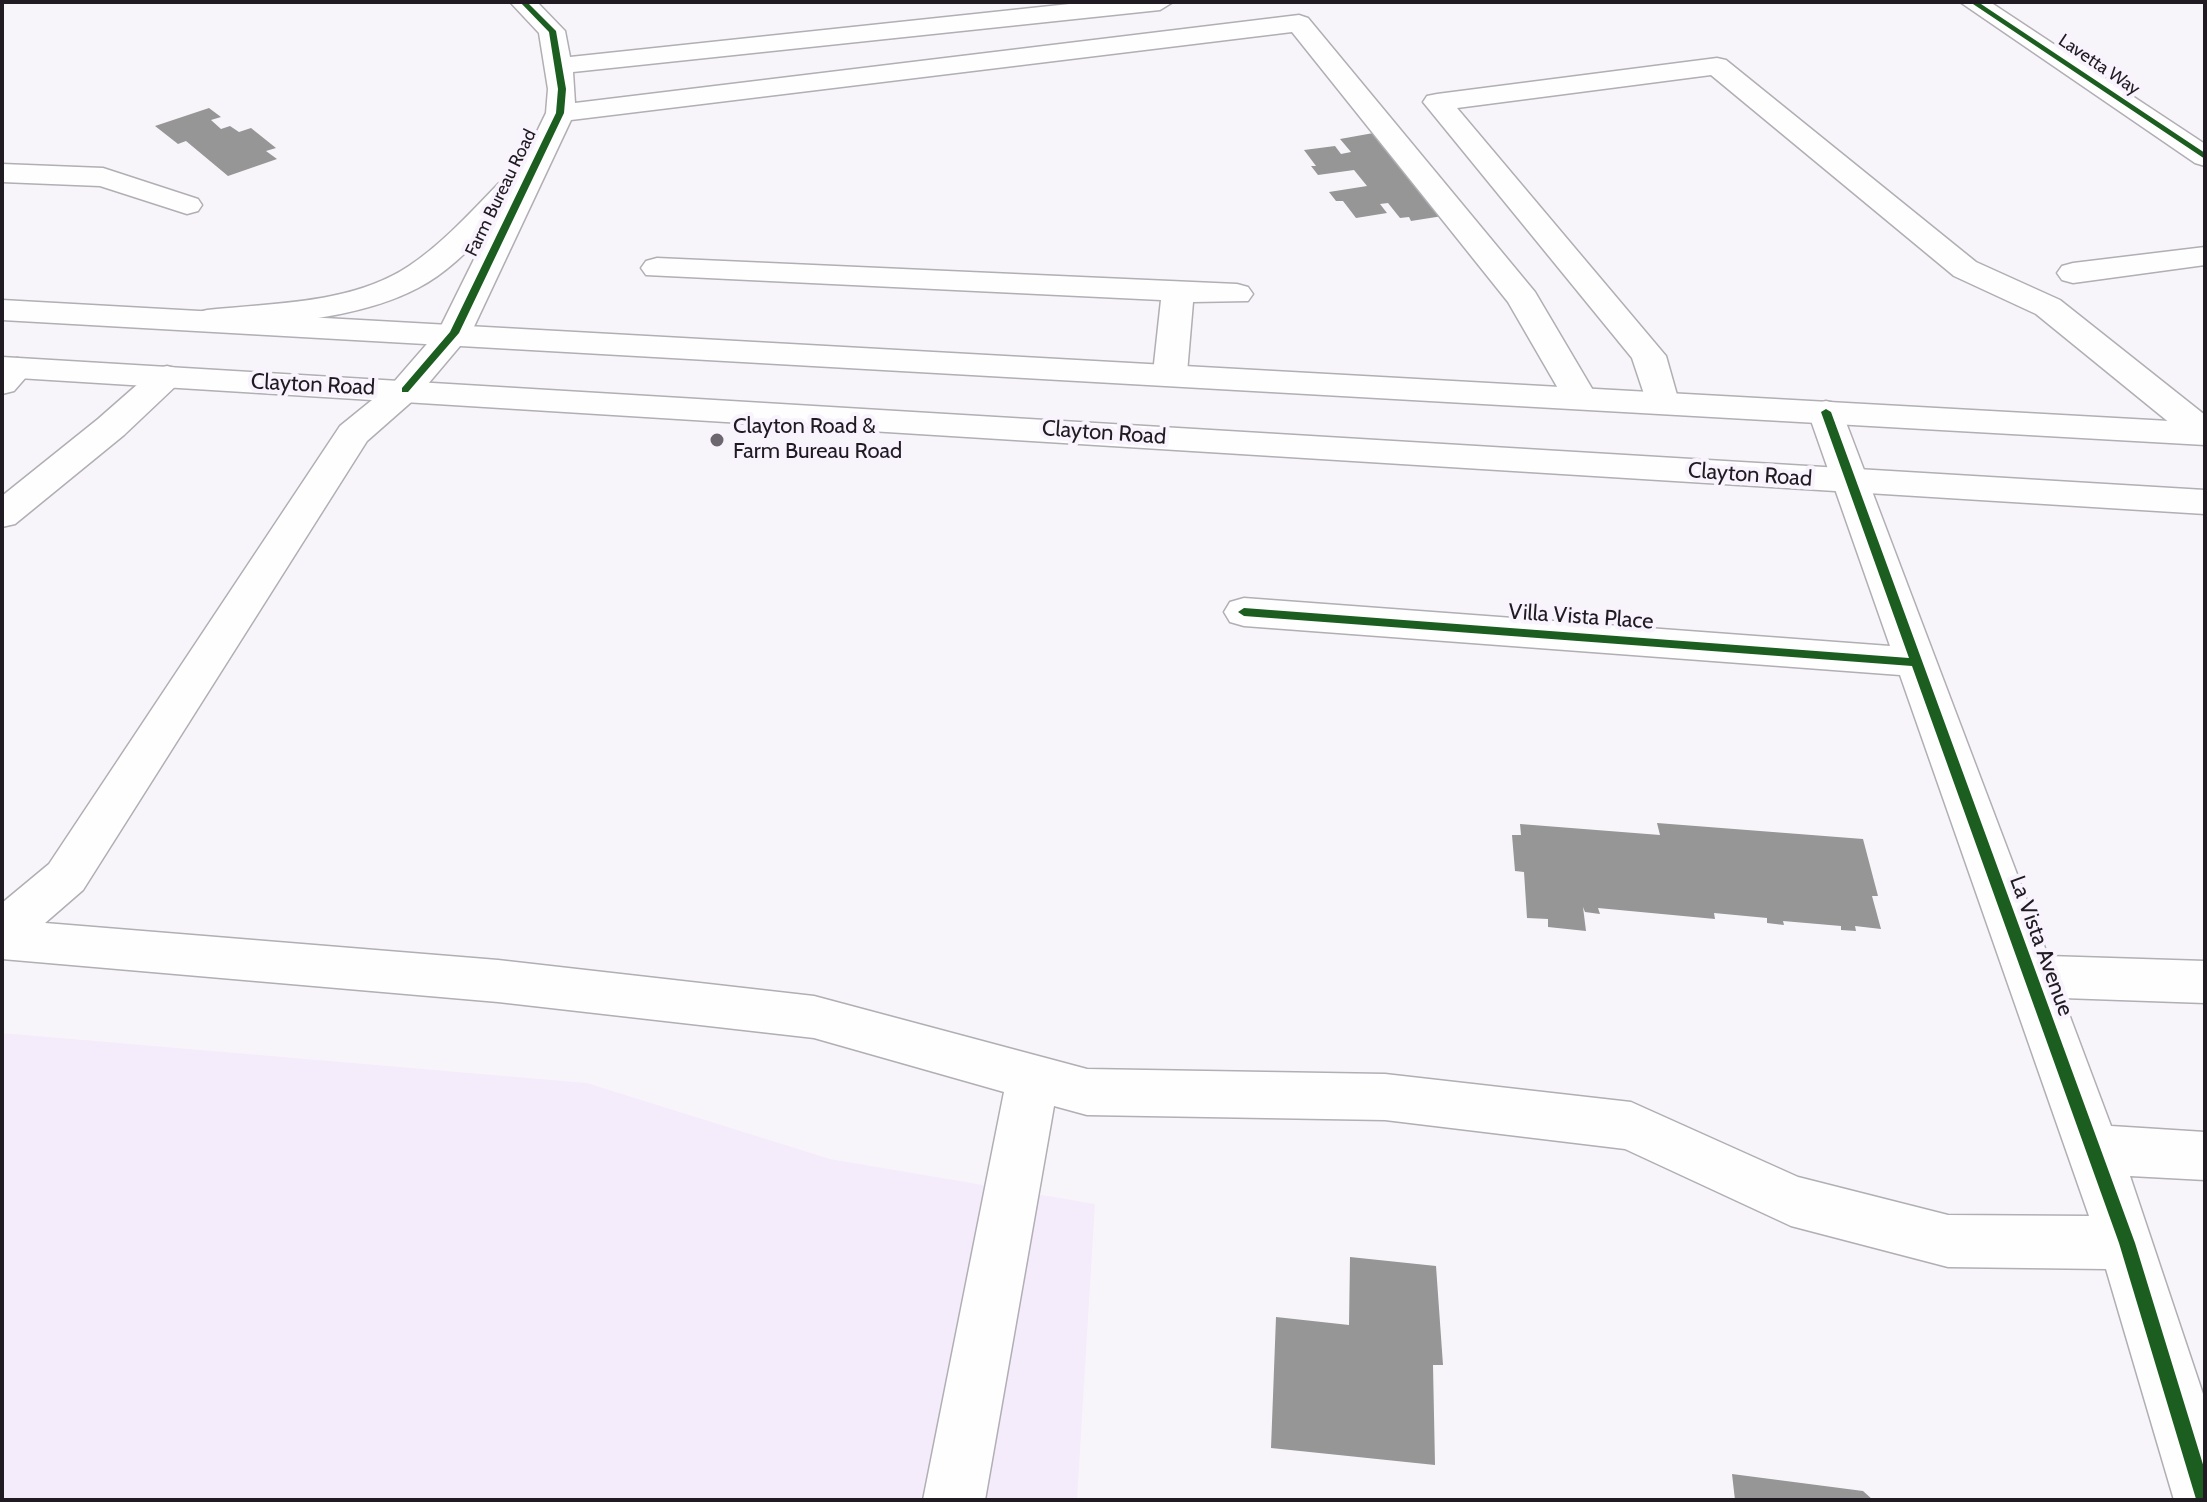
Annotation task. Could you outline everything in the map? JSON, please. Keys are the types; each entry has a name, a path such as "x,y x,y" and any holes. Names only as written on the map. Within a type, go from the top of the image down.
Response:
{"main road":[{"name":"Farm Bureau Road","path":"2,931 66,877 353,434 405,390 454,333 560,113 562,89 552,31 523,2"},
{"path":"558,66 1160,2"},
{"name":"Lavetta Way","path":"1973,2 2205,157"},
{"path":"560,113 1299,23 1523,299 1579,397"},
{"path":"1661,402 1649,356 1437,102 1717,66 1965,269 2048,307 2205,434"},
{"path":"207,320 339,303 406,281 461,239 536,161"},
{"path":"2,173 103,177 187,205"},
{"path":"2073,273 2205,256"},
{"path":"657,268 1237,294"},
{"path":"1170,373 1178,291"},
{"path":"2,310 1170,373 2205,434"},
{"name":"Clayton Road","path":"7,373 167,376 2205,502"},
{"path":"2,515 167,376"},
{"name":"La Vista Avenue","path":"1826,412 1848,481 2127,1243 2205,1499"},
{"name":"Villa Vista Place","path":"1244,612 1916,662"},
{"path":"2,939 498,981 814,1017 1087,1092 1385,1097 1631,1126 1791,1201 1948,1241 2127,1243"},
{"path":"2030,976 2205,982"},
{"path":"954,1500 1033,1078"},
{"path":"2093,1149 2205,1156"}],"shaded area":[{"path":"2,1033 587,1083 830,1159 1095,1204 1077,1500 2,1500"}],"building":[{"path":"209,108 221,117 211,120 221,129 230,126 239,132 251,128 276,148 266,151 277,159 228,176 186,141 178,144 155,126"},
{"path":"1379,132 1449,215 1411,221 1409,217 1400,218 1388,203 1380,204 1387,213 1356,218 1343,201 1336,201 1329,192 1367,186 1354,170 1318,175 1311,166 1316,166 1304,150 1335,146 1341,154 1351,152 1340,139"},
{"path":"1657,823 1863,839 1878,896 1872,896 1881,929 1855,926 1856,931 1841,930 1841,926 1783,921 1784,925 1767,923 1767,918 1714,913 1715,919 1598,908 1600,914 1585,912 1583,907 1586,931 1548,927 1548,919 1527,918 1524,872 1515,871 1512,835 1521,835 1520,824 1660,835"},
{"path":"1350,1257 1436,1266 1443,1365 1433,1365 1435,1465 1271,1448 1276,1317 1349,1325"},
{"path":"1732,1474 1863,1491 1873,1500 1735,1500"}],"cycle path":[{"path":"405,390 454,333 560,113 562,89 552,31 523,2"},
{"path":"1973,2 2205,157"},
{"path":"1826,412 2127,1243 2205,1499"},
{"path":"1244,612 1916,662"}],"place":[{"name":"Clayton Road & Farm Bureau Road","path":"717,440"}]}
